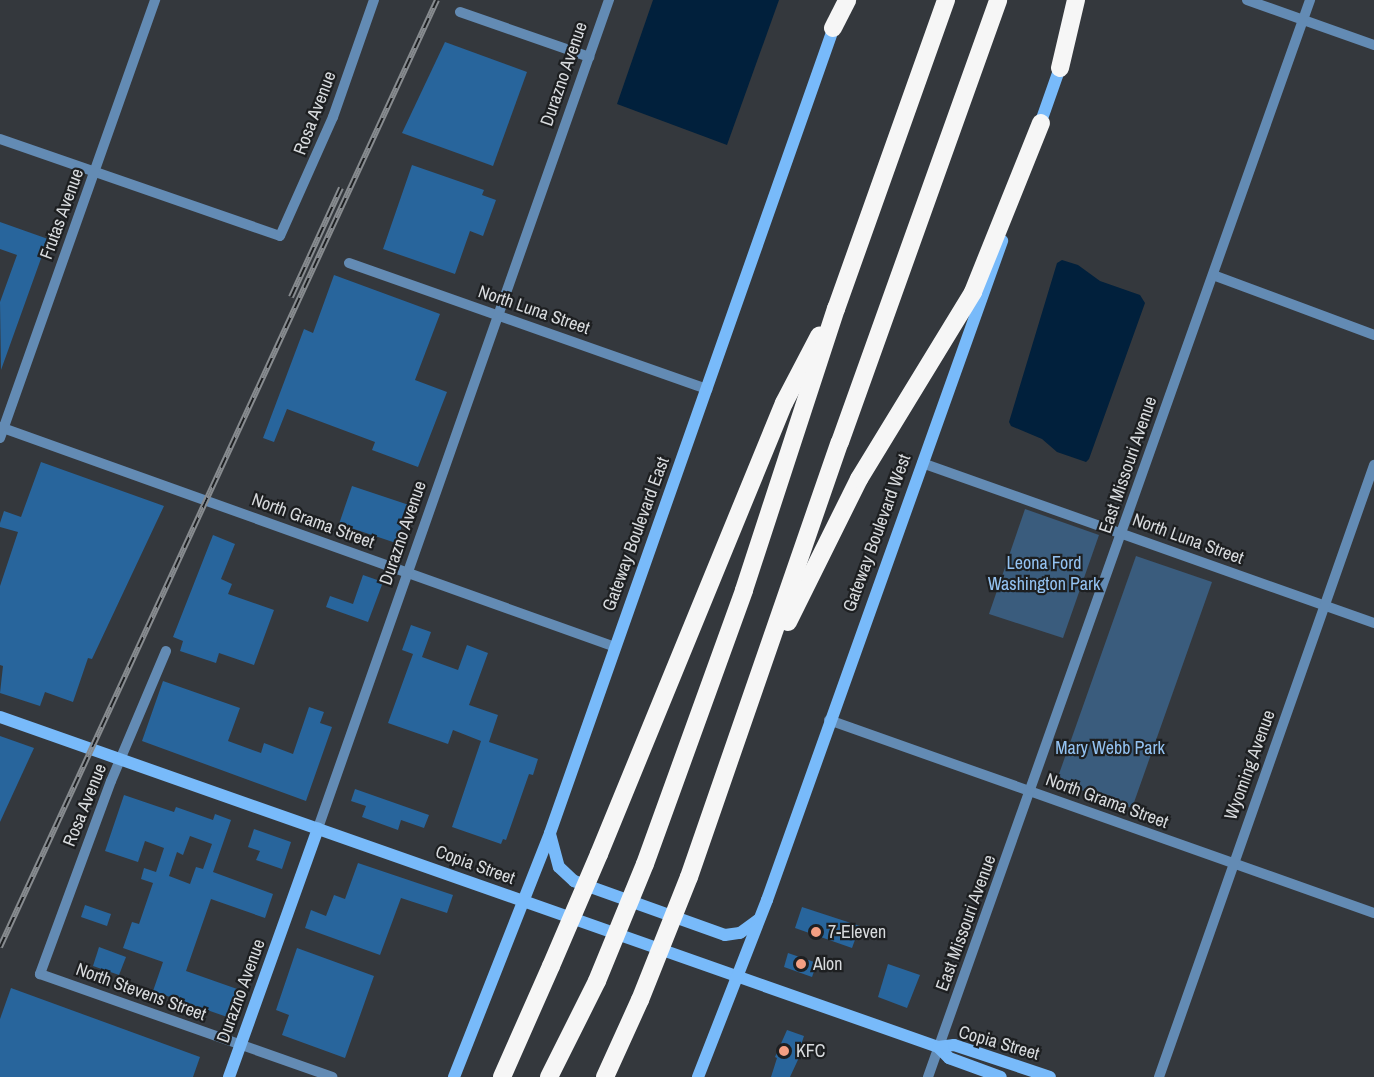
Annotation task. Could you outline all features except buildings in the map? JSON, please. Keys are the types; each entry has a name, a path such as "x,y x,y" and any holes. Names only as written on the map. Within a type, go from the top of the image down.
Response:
{"highway":[{"path":"833,28 845,0"},
{"path":"549,1077 597,981 645,864 744,591 836,309 946,0"},
{"path":"605,1077 640,1000 689,877 998,0"},
{"path":"1060,68 1076,0"},
{"path":"745,716 805,585 859,479 979,279 1041,123"},
{"path":"502,1077 599,854 784,403 809,352 836,309"}],"main road":[{"name":"Gateway Boulevard West","path":"698,1077 759,920 1001,246 1084,0"},
{"name":"Gateway Boulevard East","path":"454,1077 550,833 833,28"},
{"name":"Copia Street","path":"0,717 938,1047 949,1058 1001,1077"},
{"name":"Durazno Avenue","path":"229,1077 318,828"},
{"path":"550,833 559,867 574,881 724,935 740,933 759,920"},
{"name":"Copia Street","path":"938,1047 954,1045 1050,1077"}],"street":[{"name":"Frutas Avenue","path":"1,431 154,0"},
{"name":"Rosa Avenue","path":"94,172 280,236 333,117 374,0"},
{"name":"Durazno Avenue","path":"318,828 609,0"},
{"path":"1247,0 1374,45"},
{"name":"East Missouri Avenue","path":"928,1077 1310,0"},
{"path":"460,12 589,57"},
{"path":"0,139 94,172"},
{"name":"North Luna Street","path":"349,263 707,389"},
{"path":"1213,275 1374,335"},
{"name":"North Grama Street","path":"1,431 408,572 615,647"},
{"name":"North Luna Street","path":"922,463 1374,623"},
{"name":"Wyoming Avenue","path":"1158,1077 1374,465"},
{"name":"Rosa Avenue","path":"40,974 121,759 166,651"},
{"name":"North Grama Street","path":"829,720 1374,913"},
{"name":"North Stevens Street","path":"40,974 332,1077"}],"green space":[{"name":"Leona Ford Washington Park","path":"1025,509 1099,535 1063,638 989,614"},
{"name":"Mary Webb Park","path":"1136,556 1212,582 1132,808 1064,784 1059,774"}],"shaded area":[{"path":"653,0 779,0 727,145 617,104"},
{"path":"1062,260 1078,265 1100,281 1140,295 1145,303 1086,462 1057,452 1042,439 1011,426 1009,422 1057,263"}],"railway":[{"path":"0,947 437,0"},
{"path":"291,297 341,188"}],"place":[{"name":"7-Eleven","path":"816,932"},
{"name":"Alon","path":"801,964"},
{"name":"KFC","path":"784,1051"}]}
